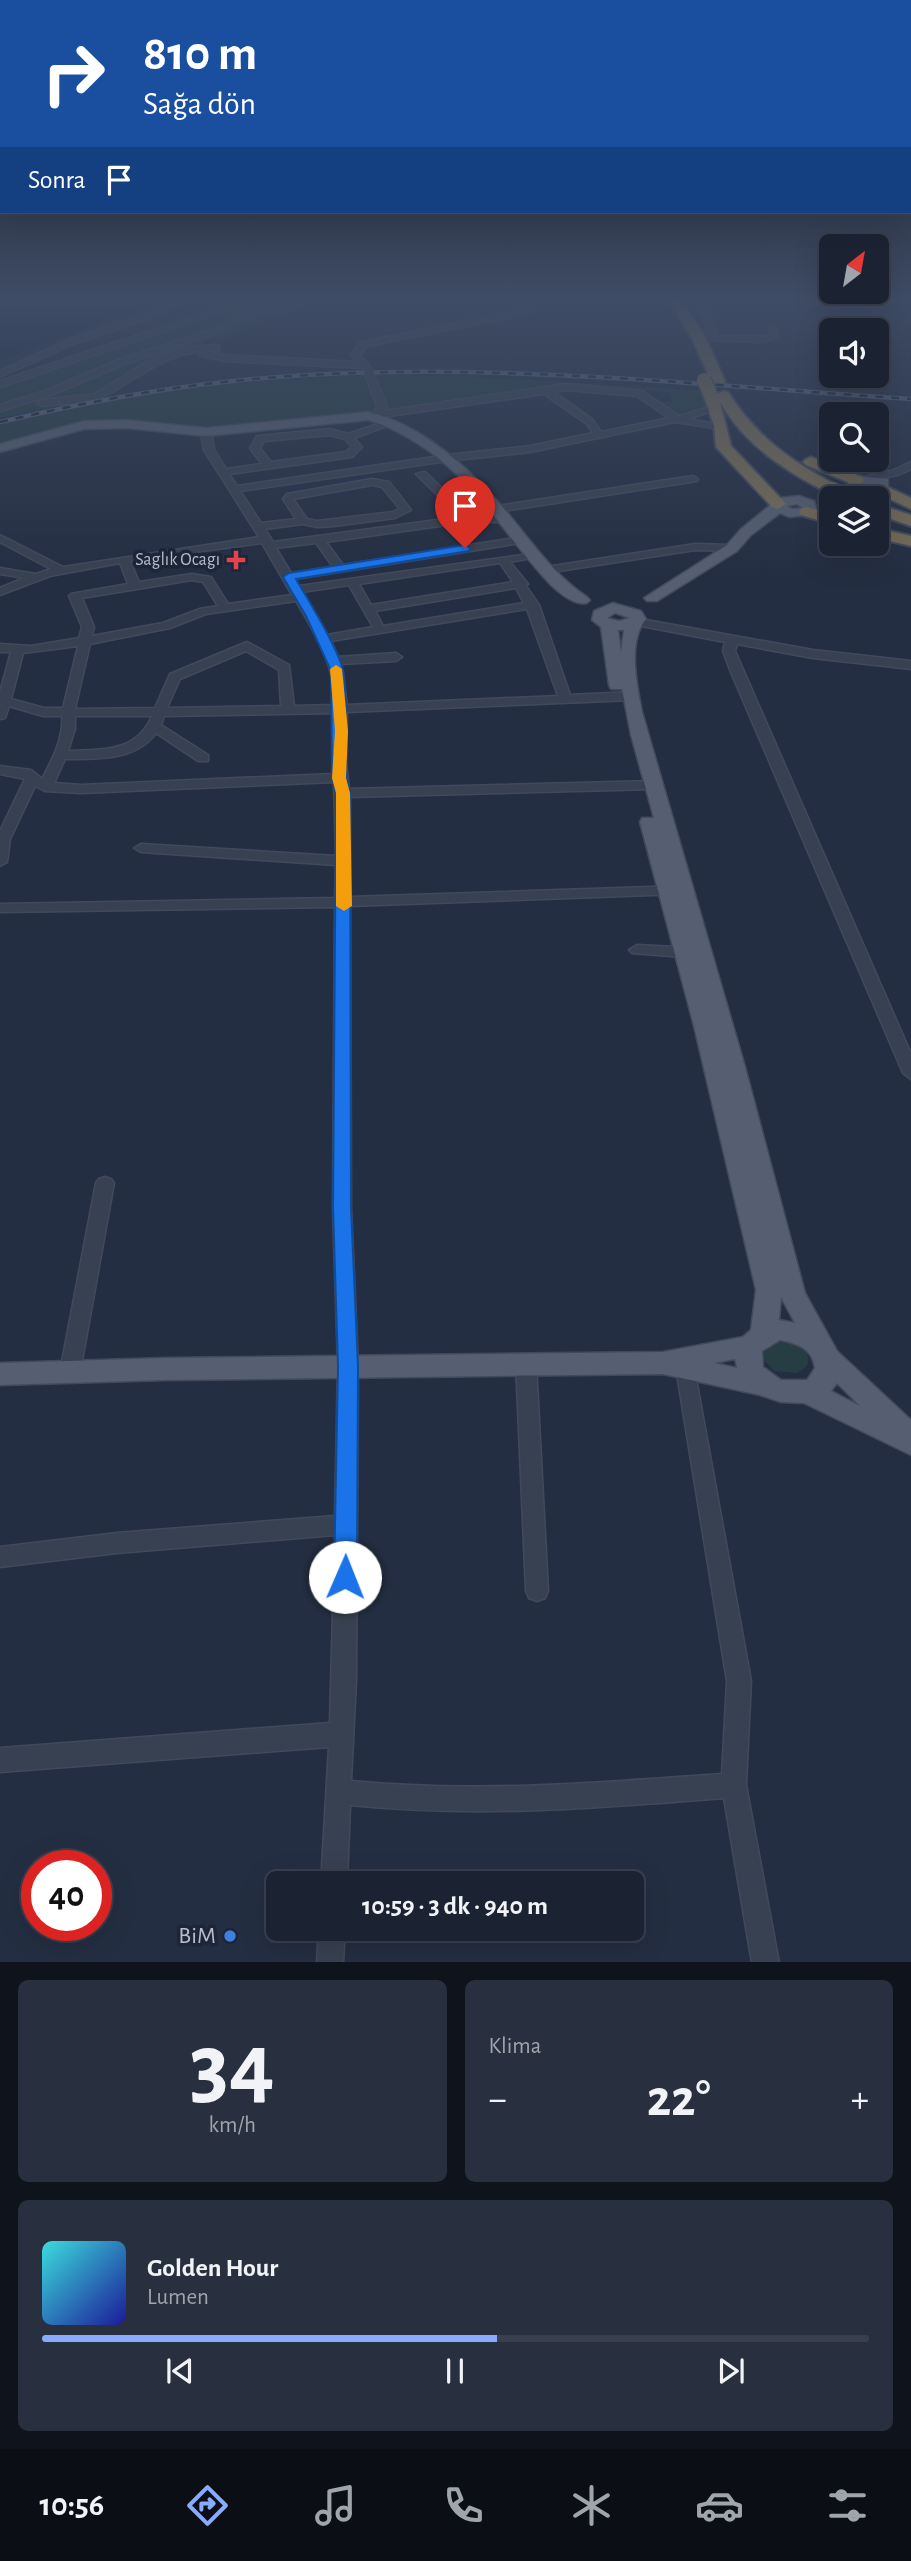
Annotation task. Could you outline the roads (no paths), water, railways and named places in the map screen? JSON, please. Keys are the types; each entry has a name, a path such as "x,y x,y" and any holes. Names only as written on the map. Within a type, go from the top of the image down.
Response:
{"highway":[{"path":"715,392 807,502"},
{"path":"716,392 724,447 807,502"},
{"path":"717,395 760,433 791,453 856,480"},
{"path":"721,426 729,429 807,502"},
{"path":"889,493 911,504"},
{"path":"889,513 911,521"},
{"path":"889,521 911,528"},
{"path":"889,536 911,541"}],"main road":[{"path":"0,448 65,429 107,424 206,432 380,417 447,458 501,514 557,583 609,614 635,620"},
{"path":"853,486 856,480"},
{"path":"609,614 652,598 732,548 746,532 765,520 807,502"},
{"path":"625,696 628,641 635,620 652,598"},
{"path":"609,614 625,696 647,785 792,1293 825,1352 829,1371 825,1380 808,1392"},
{"path":"694,953 769,1290 757,1340 747,1356 749,1366 766,1385"},
{"path":"675,1366 757,1340 780,1329 793,1331 806,1335 825,1352 911,1437"},
{"path":"0,1374 526,1363 675,1366 792,1393 808,1392 911,1444"}],"street":[{"path":"0,399 21,392"},
{"path":"0,410 52,392"},
{"path":"0,410 97,396 105,392"},
{"path":"376,392 382,406 380,417"},
{"path":"348,437 380,417 543,392"},
{"path":"548,392 590,422 599,435"},
{"path":"621,392 639,393 678,420"},
{"path":"678,420 717,395"},
{"path":"234,489 447,458 530,449 678,420 721,426"},
{"path":"206,432 209,450 294,588 337,671 344,902 342,1208 348,1366 342,1734 335,1871"},
{"path":"223,472 269,466 349,455 357,447 348,437 330,432 260,438 255,448 269,466"},
{"path":"856,480 894,473 911,465"},
{"path":"421,474 468,519"},
{"path":"887,486 911,474"},
{"path":"0,592 61,570 124,559 264,537 319,540 501,514 693,479"},
{"path":"264,537 303,520 317,524 334,523 395,515 406,510 385,484 372,482 291,496 288,499 303,520"},
{"path":"0,538 61,570"},
{"path":"319,540 340,568"},
{"path":"0,648 31,650 166,626 204,611 225,608 294,588 340,568 521,540"},
{"path":"547,570 695,547 732,548"},
{"path":"294,588 353,583 533,555"},
{"path":"124,559 135,586"},
{"path":"502,559 522,584 533,605 565,699"},
{"path":"0,571 36,577"},
{"path":"0,862 3,839 38,783 60,755 71,720 68,713 88,627 75,596 192,577 207,579 225,608"},
{"path":"353,583 380,630"},
{"path":"369,609 522,584"},
{"path":"322,639 533,605"},
{"path":"635,620 813,654 911,665"},
{"path":"732,638 729,651 736,670 911,1073"},
{"path":"60,755 115,753 140,746 162,712 164,701 174,685 174,677 247,646 285,668 288,710"},
{"path":"0,715 3,695 18,649"},
{"path":"332,661 396,657"},
{"path":"3,695 43,712 68,713 340,709 625,696"},
{"path":"154,726 203,758"},
{"path":"0,770 26,773 38,783 81,789 647,785"},
{"path":"141,848 343,861"},
{"path":"0,908 344,902 676,890"},
{"path":"637,950 694,953"},
{"path":"70,1372 105,1183"},
{"path":"526,1363 537,1591"},
{"path":"675,1366 739,1681 734,1785 766,1962"},
{"path":"0,1557 117,1543 346,1525"},
{"path":"0,1760 342,1734"},
{"path":"339,1792 412,1799 554,1799 734,1785"},
{"path":"331,1962 332,1941"}],"railway":[{"path":"0,422 153,392"},
{"path":"810,392 911,399"}],"place":[{"name":"Saglık Ocagı","path":"236,560"},
{"name":"BiM","path":"230,1936"}]}
